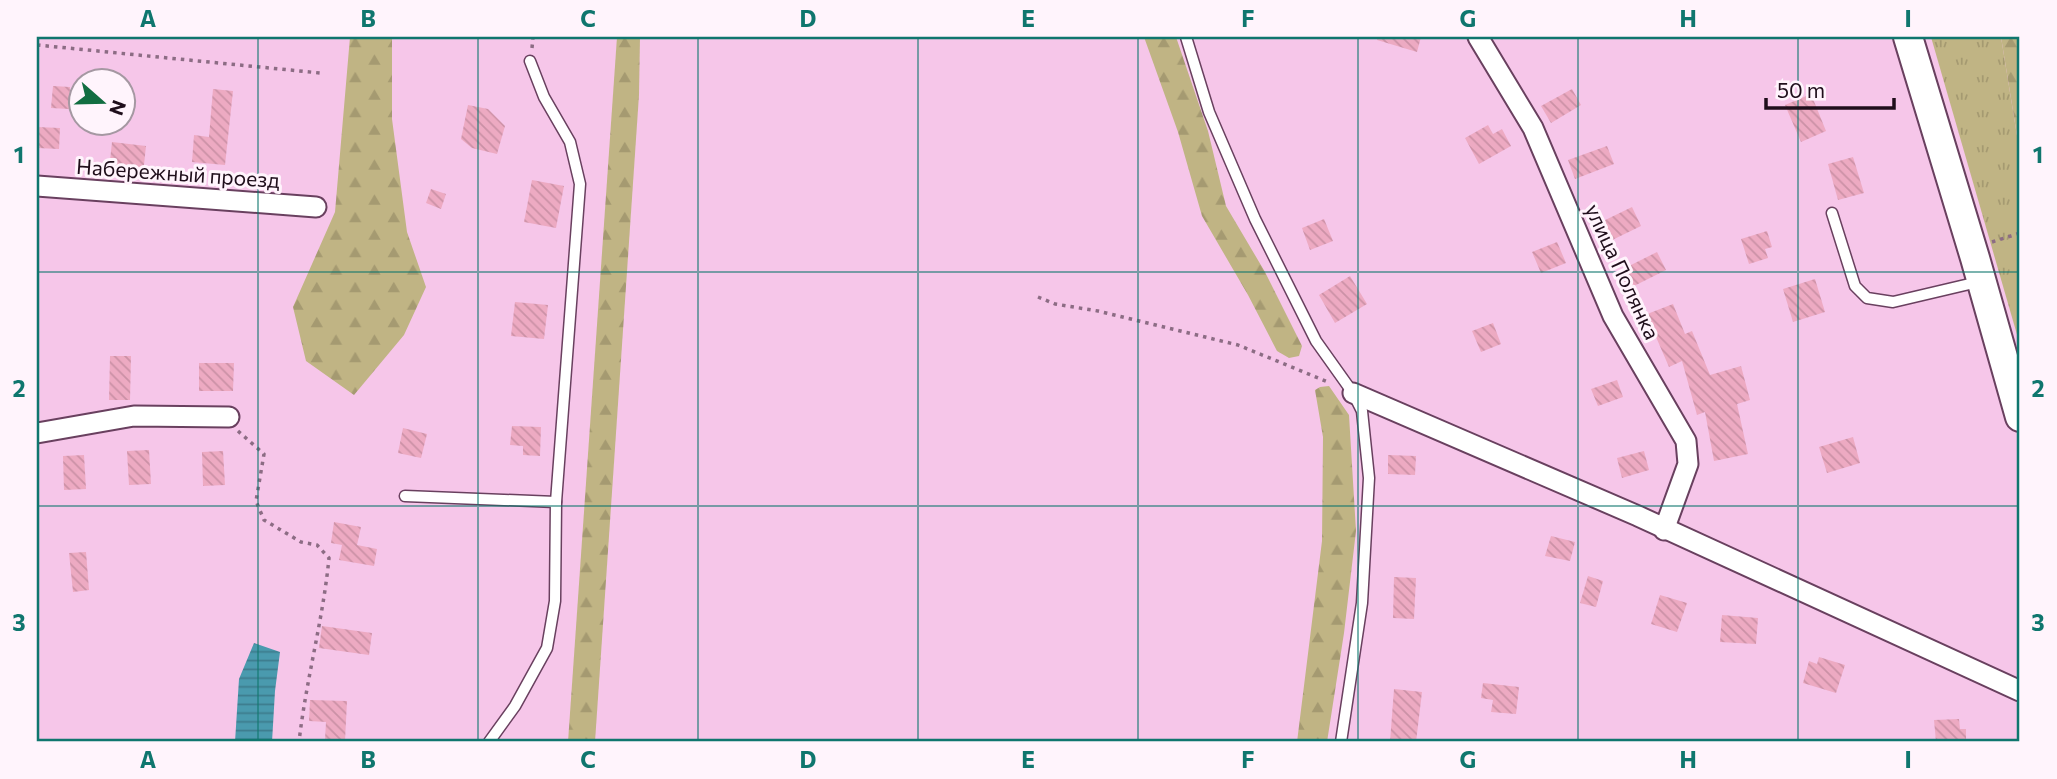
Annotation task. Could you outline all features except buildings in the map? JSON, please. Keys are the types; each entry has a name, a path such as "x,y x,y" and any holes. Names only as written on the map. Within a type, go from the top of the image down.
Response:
{"street":[{"name":"улица Полянка","path":"1478,37 1533,128 1612,316 1686,441 1688,464 1664,530"},
{"path":"1908,37 1973,249 2020,417"},
{"name":"Набережный проезд","path":"37,186 316,207"},
{"path":"1353,393 1451,434 2020,691"},
{"path":"37,433 134,416 229,417"}],"lane":[{"path":"1186,37 1209,112 1255,219 1317,341 1353,393 1362,411 1369,478 1362,603 1341,742"},
{"path":"489,742 515,705 547,648 555,601 556,502 580,184 570,142 544,97 530,61"},
{"path":"1832,213 1855,286 1867,298 1894,302 1982,282"},
{"path":"405,496 556,502"}],"path":[{"path":"37,45 320,73"},
{"path":"1973,249 2020,233"},
{"path":"1038,297 1055,304 1098,311 1238,345 1353,393"},
{"path":"229,417 239,434 264,454 256,501 264,520 301,542 317,545 329,558 326,598 303,706 299,742"}],"green space":[{"path":"350,37 392,37 392,119 407,232 426,287 404,335 354,395 306,361 293,307 335,212"},
{"path":"617,37 640,37 639,95 595,742 568,742"},
{"path":"1144,37 1176,37 1208,131 1226,206 1265,272 1302,346 1299,356 1289,358 1277,351 1202,216 1178,132"},
{"path":"1931,37 2001,37 2020,154 2020,345"},
{"path":"2001,37 2020,37 2020,154"},
{"path":"1329,386 1349,415 1356,531 1327,742 1297,742 1322,541 1323,437 1315,390"}],"water":[{"path":"254,643 280,652 272,742 235,742 239,679"}]}
